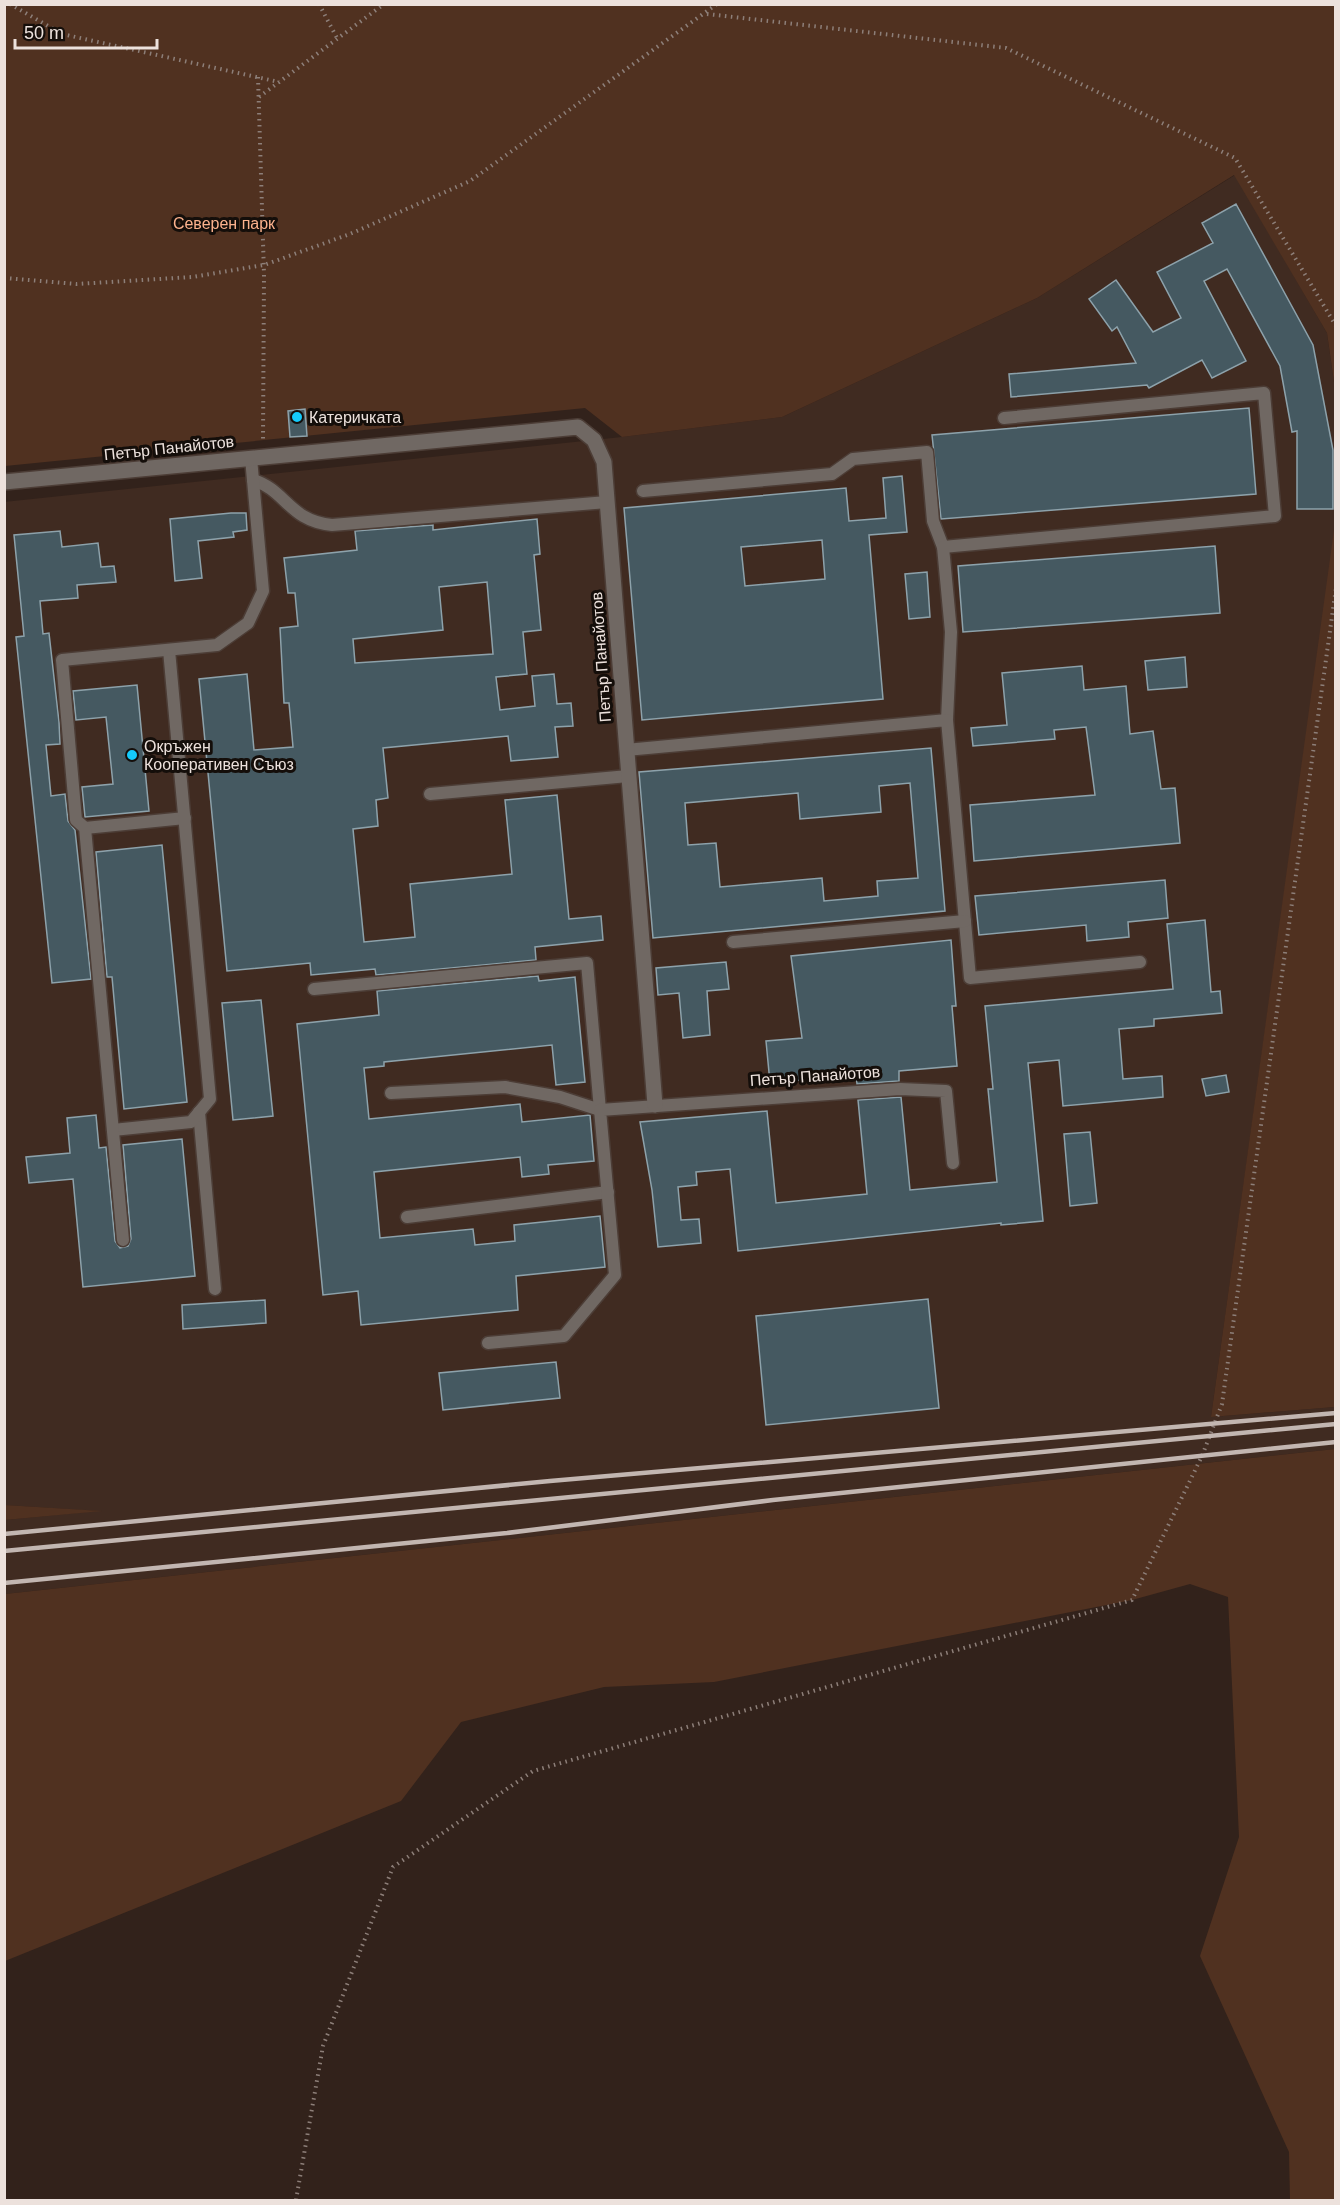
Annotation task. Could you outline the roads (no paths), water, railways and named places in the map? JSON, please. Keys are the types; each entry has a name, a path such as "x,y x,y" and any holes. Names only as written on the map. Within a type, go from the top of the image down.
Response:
{"street":[{"name":"Петър Панайотов","path":"4,482 578,427 601,450 607,502 655,1105"}],"lane":[{"path":"943,547 1275,516 1264,393 1004,418"},
{"path":"643,491 832,474 853,459 927,452 933,521 943,547 951,632 947,720 970,978 1140,962"},
{"path":"123,1240 85,828 76,820 62,660 217,645 248,623 263,591 253,480 257,457"},
{"path":"253,480 274,490 294,512 320,524 332,525 607,502"},
{"path":"113,1130 190,1122 210,1099 170,650"},
{"path":"626,750 947,720"},
{"path":"430,794 628,776"},
{"path":"85,828 185,818"},
{"path":"734,942 965,921"},
{"path":"314,989 587,963 615,1275 564,1336 488,1343"},
{"path":"391,1093 505,1087 560,1097 600,1110 655,1105"},
{"name":"Петър Панайотов","path":"655,1105 900,1089 946,1091 953,1164"},
{"path":"199,1112 215,1289"},
{"path":"407,1218 608,1192"}],"railway":[{"path":"4,1534 550,1481 1336,1413"},
{"path":"4,1551 1336,1424"},
{"path":"4,1583 507,1533 773,1500 1336,1442"}],"place":[{"name":"Катеричката","path":"297,417"},
{"name":"Окръжен Кооперативен Съюз","path":"132,755"}],"park label":[{"name":"Северен парк","path":"224,223"}]}
